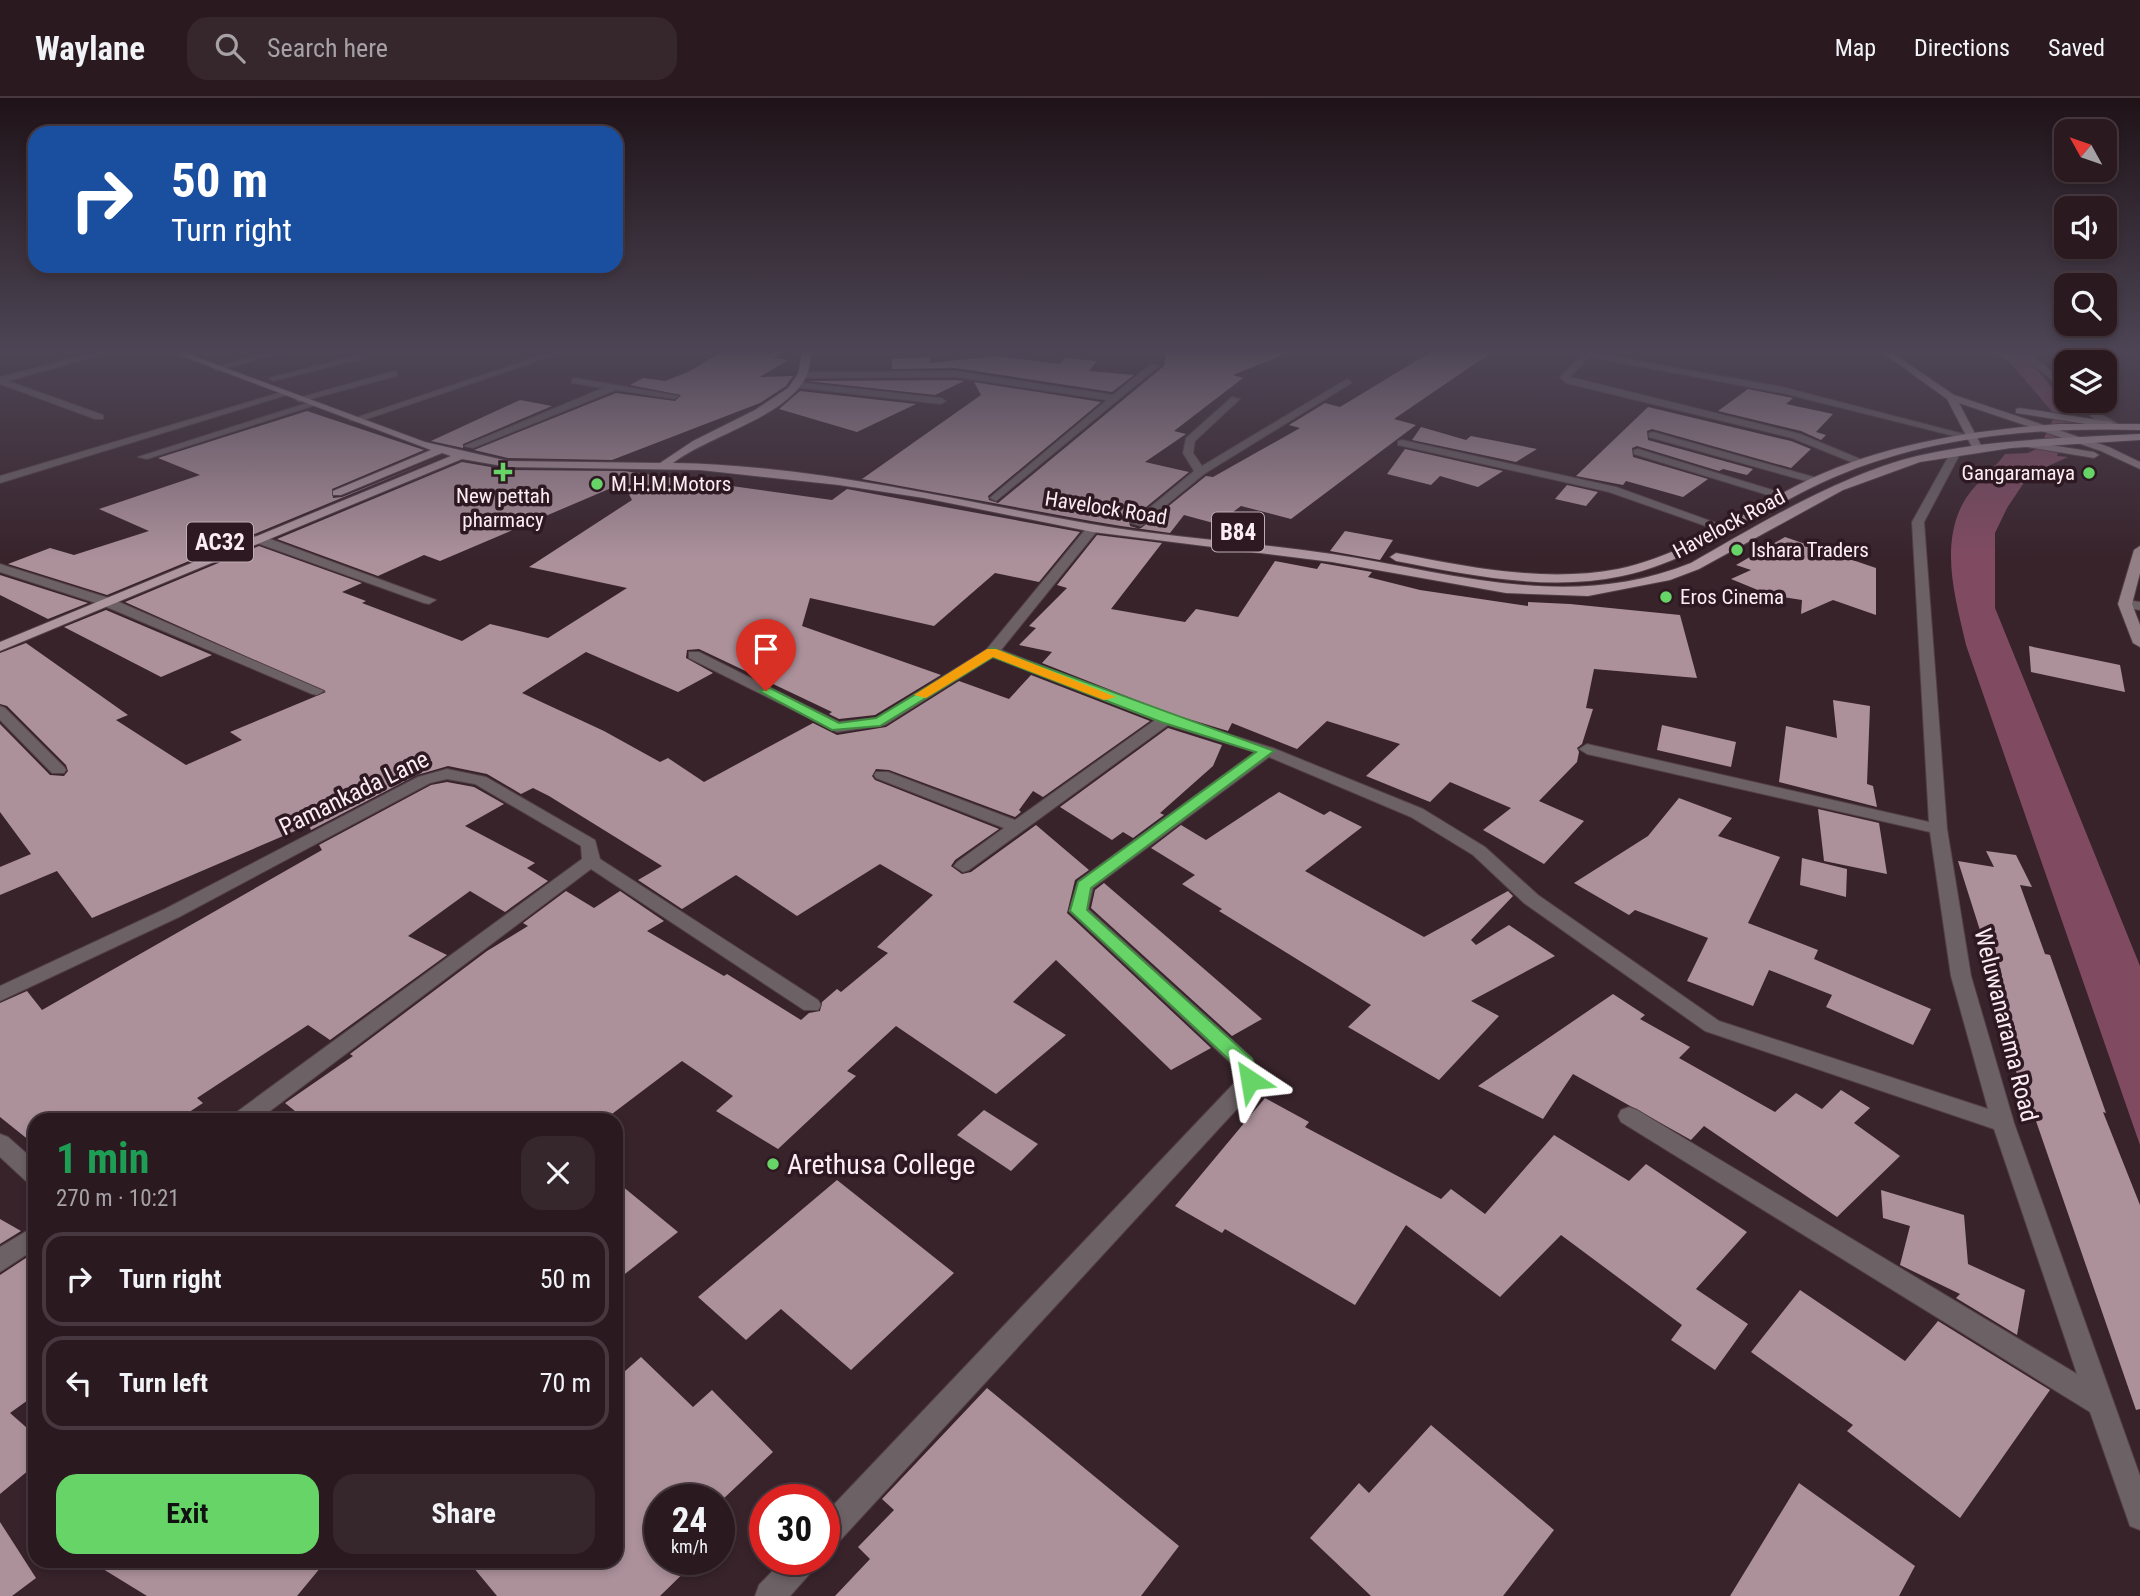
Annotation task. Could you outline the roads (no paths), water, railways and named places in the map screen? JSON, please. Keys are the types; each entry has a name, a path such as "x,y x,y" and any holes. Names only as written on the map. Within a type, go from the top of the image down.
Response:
{"main road":[{"name":"Havelock Road","path":"354,420 440,450 466,448 520,456 673,457 890,479 1137,523 1227,531"},
{"name":"Havelock Road","path":"388,420 508,464 663,466 839,482 924,495 1093,528 1320,556 1506,589 1588,592 1670,576 1695,566 1839,488 1883,470 1956,453 2020,427"},
{"path":"663,466 673,457 741,420"},
{"path":"1963,420 1976,443"},
{"path":"2004,420 2020,427"},
{"path":"2072,420 2114,426"},
{"name":"B84","path":"2020,427 2140,427"},
{"path":"2047,429 2139,466"},
{"name":"B84","path":"2025,444 2140,436"},
{"name":"Havelock Road","path":"1274,537 1474,571 1566,578 1619,573 1648,565 1817,481 1912,446 2025,444"},
{"path":"2025,444 2139,466"},
{"name":"AC32","path":"0,647 466,448"},
{"name":"AC32","path":"0,634 440,450"},
{"path":"2140,550 2125,604 2140,643"}],"street":[{"path":"0,480 199,420"},
{"path":"143,457 255,420"},
{"path":"466,448 535,420"},
{"path":"996,498 1087,420"},
{"path":"1200,472 1188,453 1191,440 1213,420"},
{"path":"1137,523 1200,472 1285,420"},
{"path":"1730,420 1796,436 1861,463"},
{"path":"1891,420 1976,443"},
{"path":"2103,420 2114,426"},
{"path":"1653,435 1817,481"},
{"path":"1402,443 1612,489 1724,528"},
{"path":"1638,453 1786,497"},
{"name":"Weluwanarama Road","path":"1956,453 1918,522 1938,829 1961,976 2003,1123 2140,1516"},
{"path":"694,655 837,727 880,722 992,652 1093,528"},
{"path":"258,539 429,600"},
{"path":"0,568 107,602 317,691"},
{"path":"2125,604 2140,606"},
{"path":"992,652 1166,719 1267,751 1417,814 1479,851 1531,899 1712,1026 2003,1123"},
{"path":"0,711 58,770"},
{"path":"963,866 1166,719"},
{"path":"1587,749 1938,829"},
{"path":"840,1520 1250,1080 1245,1064 1078,911 1084,886 1267,751"},
{"name":"Pamankada Lane","path":"0,994 172,913 424,780 447,774 480,780 577,836 589,844 591,861 811,1005"},
{"path":"883,775 1017,827"},
{"path":"251,1113 591,861"},
{"path":"1629,1116 2102,1404"},
{"path":"0,1143 28,1169"},
{"path":"0,1261 28,1241"},
{"path":"769,1596 789,1575"}],"waterway":[{"path":"2001,476 2049,451 2062,420"}],"place":[{"name":"New pettah pharmacy","path":"503,472"},
{"name":"Gangaramaya","path":"2089,473"},
{"name":"M.H.M.Motors","path":"597,484"},
{"name":"Ishara Traders","path":"1737,550"},
{"name":"Eros Cinema","path":"1666,597"},
{"name":"Arethusa College","path":"773,1164"}]}
